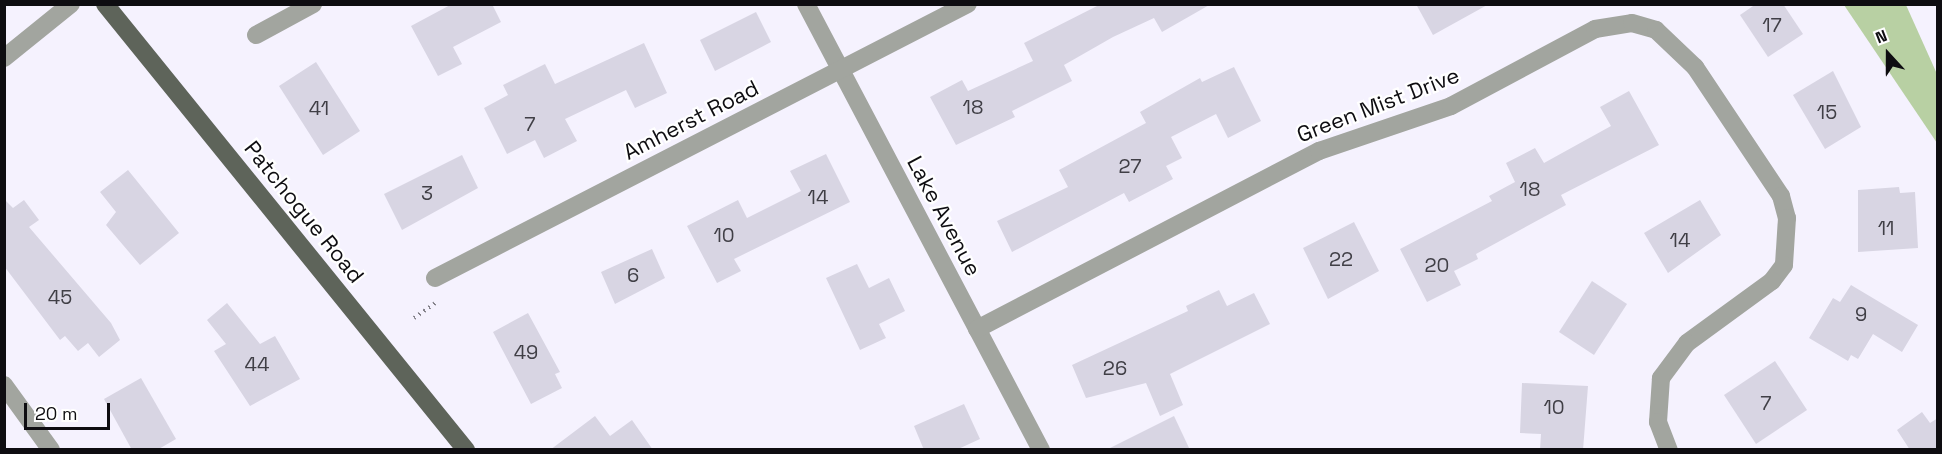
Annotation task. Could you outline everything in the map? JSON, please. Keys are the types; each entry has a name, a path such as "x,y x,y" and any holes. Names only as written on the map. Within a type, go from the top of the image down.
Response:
{"main road":[{"name":"Patchogue Road","path":"105,4 466,450"}],"street":[{"path":"4,58 71,4"},
{"path":"256,35 313,4"},
{"name":"Lake Avenue","path":"806,4 839,72 1041,450"},
{"name":"Amherst Road","path":"435,278 968,4"},
{"name":"Green Mist Drive","path":"977,329 1319,151 1450,106 1595,29 1632,23 1656,30 1695,67 1781,196 1787,218 1784,265 1772,281 1687,343 1662,378 1658,422 1669,450"},
{"path":"4,385 51,450"}],"green space":[{"path":"1844,5 1906,5 1937,74 1937,143"}],"building":[{"path":"452,4 492,4 501,22 453,47 462,64 438,76 411,26"},
{"path":"1101,4 1211,4 1162,32 1154,18 1113,37 1064,65 1072,81 1012,111 1015,117 956,145 930,97 962,80 968,91 1033,61 1024,43"},
{"path":"1416,4 1489,4 1433,35"},
{"path":"1756,4 1783,4 1803,34 1768,57 1740,15"},
{"path":"756,12 771,42 715,71 700,40"},
{"path":"644,43 667,93 635,108 626,90 565,119 577,141 544,158 535,140 507,154 484,108 508,95 503,85 545,64 555,84"},
{"path":"316,62 360,131 323,155 279,86"},
{"path":"1234,67 1261,121 1228,138 1216,114 1171,137 1182,158 1166,166 1173,179 1129,202 1124,193 1012,252 997,221 1068,187 1059,170 1146,123 1140,112 1200,78 1202,82"},
{"path":"1833,71 1861,127 1825,149 1793,95"},
{"path":"1629,91 1659,145 1561,195 1566,205 1476,254 1478,259 1454,271 1461,285 1427,302 1400,249 1492,201 1489,196 1515,182 1506,163 1535,148 1544,163 1611,126 1600,107"},
{"path":"826,154 850,202 734,259 741,271 717,283 687,226 738,200 747,218 801,191 790,171"},
{"path":"462,155 478,188 402,230 384,194"},
{"path":"128,170 179,233 140,265 106,225 116,212 100,192"},
{"path":"1899,187 1900,193 1915,192 1918,248 1858,252 1858,190"},
{"path":"4,199 13,208 24,200 39,220 29,227 111,323 120,340 99,357 88,343 78,351 65,336 60,340 4,266"},
{"path":"1700,200 1721,235 1668,273 1644,233"},
{"path":"1354,222 1379,271 1328,299 1303,248"},
{"path":"652,249 665,278 615,304 601,272"},
{"path":"857,264 869,288 889,278 905,311 879,324 886,338 860,350 826,278"},
{"path":"1592,281 1627,304 1594,355 1559,332"},
{"path":"1851,285 1918,325 1902,352 1873,334 1858,359 1851,355 1848,361 1809,338 1833,298 1840,302"},
{"path":"1219,290 1227,306 1254,293 1270,324 1170,374 1183,405 1160,416 1146,383 1086,398 1072,365 1188,311 1186,306"},
{"path":"227,303 260,344 275,336 300,379 250,406 214,351 226,344 207,320"},
{"path":"528,313 560,372 555,374 562,388 531,404 493,332"},
{"path":"1775,361 1807,410 1756,444 1724,395"},
{"path":"141,378 176,439 157,450 132,450 104,399"},
{"path":"1522,383 1588,386 1583,450 1540,450 1541,434 1520,433"},
{"path":"964,404 980,439 956,450 924,450 914,426"},
{"path":"1922,412 1930,423 1938,418 1938,450 1910,450 1897,430"},
{"path":"595,416 610,436 632,420 653,450 550,450"},
{"path":"1174,416 1190,450 1106,450"}]}
